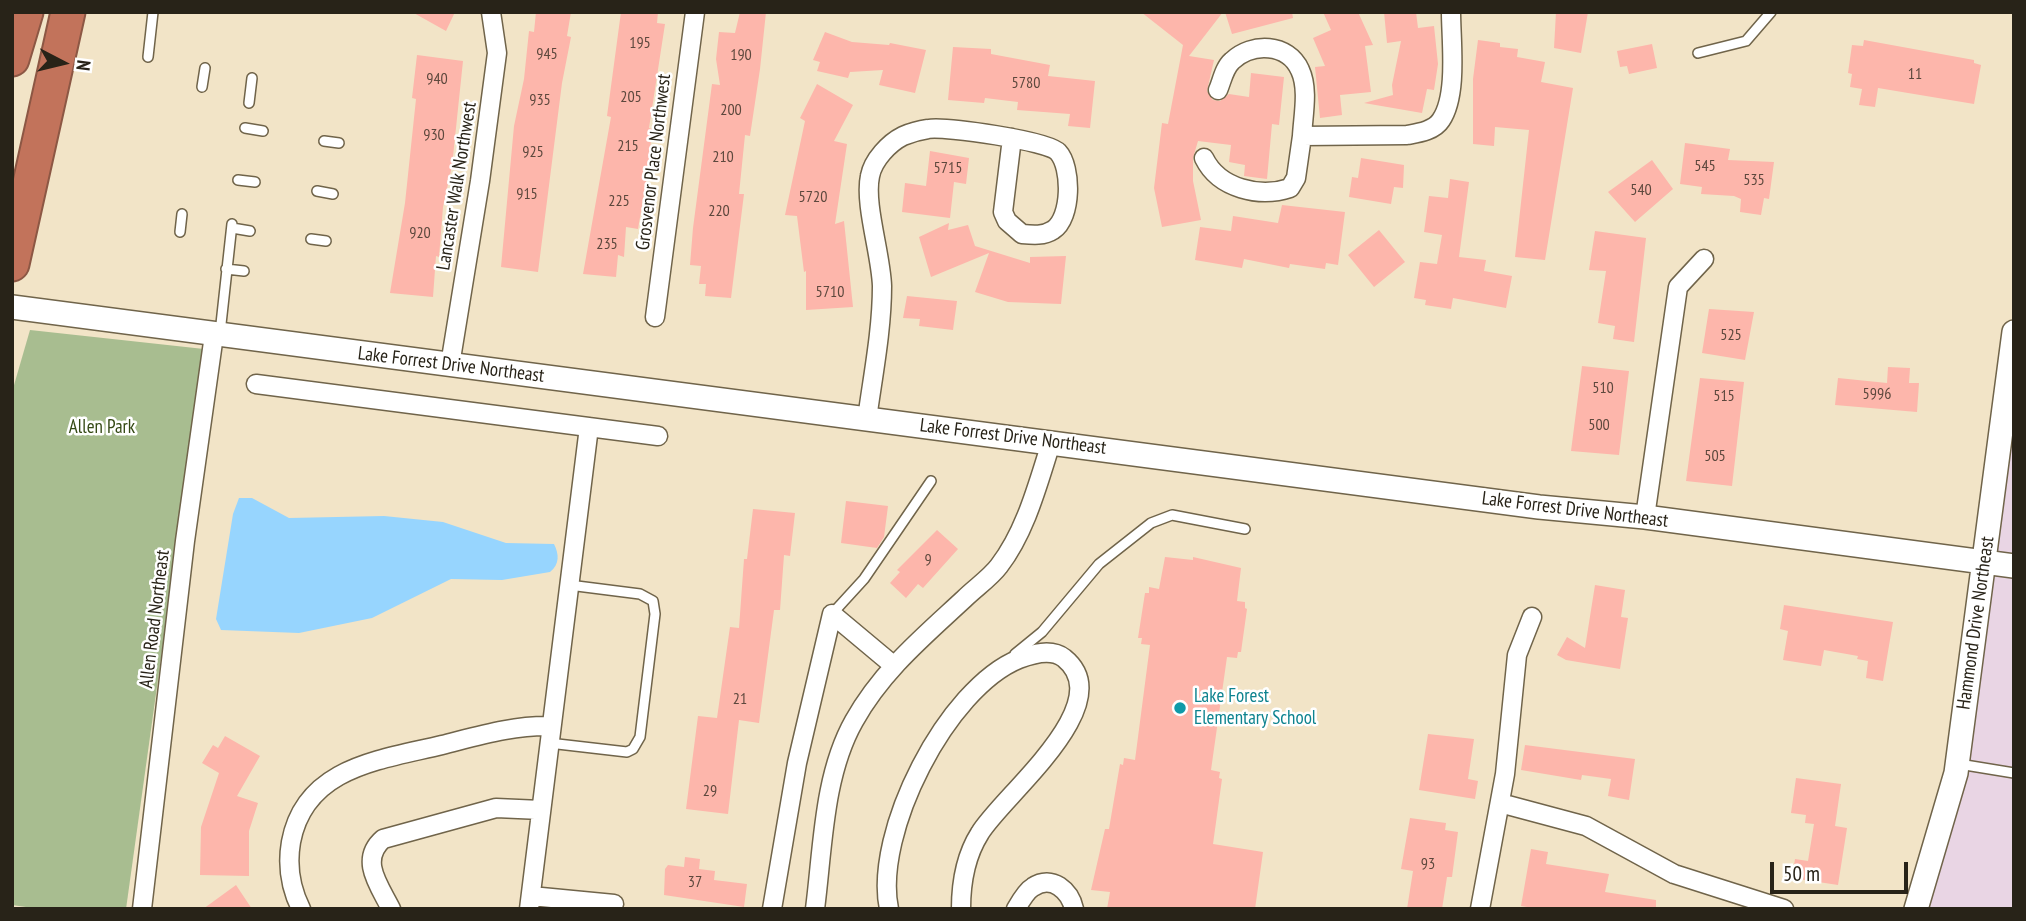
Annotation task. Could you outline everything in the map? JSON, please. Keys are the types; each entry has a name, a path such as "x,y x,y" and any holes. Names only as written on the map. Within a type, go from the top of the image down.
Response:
{"highway":[{"path":"12,60 26,12"},
{"path":"13,261 68,12"}],"street":[{"name":"Lancaster Walk Northwest","path":"450,365 480,181 497,53 491,12"},
{"name":"Grosvenor Place Northwest","path":"655,317 695,12"},
{"path":"1302,136 1407,135 1424,132 1441,122 1448,101 1452,71 1451,12"},
{"path":"1204,158 1216,177 1258,192 1279,192 1290,188 1296,178 1302,136 1301,72 1294,59 1280,51 1261,47 1248,49 1230,62 1218,90"},
{"path":"867,419 882,285 879,247 868,187 870,172 880,155 903,136 930,128 1012,138 1039,142 1056,149 1065,162 1069,176 1063,218 1056,228 1046,233 1022,234 1007,221 1003,212 1012,138"},
{"path":"1645,517 1678,287 1704,259"},
{"name":"Lake Forrest Drive Northeast","path":"12,307 1539,507 1645,517 2014,566"},
{"name":"Hammond Drive Northeast","path":"1916,909 1940,838 1957,764 2014,332"},
{"name":"Allen Road Northeast","path":"142,909 185,541 217,335"},
{"path":"256,384 657,436"},
{"path":"589,427 530,902 614,904"},
{"path":"815,909 837,762 852,724 892,665 999,566 1029,509 1051,443"},
{"path":"772,909 797,763 832,614 892,665"},
{"path":"1480,909 1506,774 1517,655 1532,617"},
{"path":"889,909 886,897 890,862 900,820 925,756 949,718 974,688 1000,667 1035,653 1050,652 1064,658 1073,671 1078,687 1076,713 1037,766 980,833 963,874 961,909"},
{"path":"301,909 290,878 292,836 310,798 334,777 363,764 518,726 550,735"},
{"path":"1500,803 1586,827 1674,874 1784,909"},
{"path":"391,909 371,864 373,850 383,839 496,808 541,810"},
{"path":"1016,909 1033,887 1048,882 1062,887 1071,897 1074,909"}],"lane":[{"path":"148,57 153,12"},
{"path":"1698,53 1746,41 1771,12"},
{"path":"202,87 205,68"},
{"path":"249,103 252,78"},
{"path":"245,128 263,131"},
{"path":"324,141 339,143"},
{"path":"238,180 255,182"},
{"path":"317,191 332,194"},
{"path":"180,232 182,214"},
{"path":"217,335 232,226 250,231"},
{"path":"311,239 326,241"},
{"path":"226,269 244,271"},
{"path":"832,614 864,579 931,481"},
{"path":"1000,667 1042,632 1098,564 1151,523 1172,515 1245,529"},
{"path":"550,735 627,752 633,749 640,737 655,614 653,601 640,594 569,585"},
{"path":"1957,764 2014,773"}],"shaded area":[{"path":"2014,342 2014,909 1918,909 1969,711"}],"green space":[{"name":"Allen Park","path":"30,330 204,349 126,909 40,909 12,905 12,392"}],"water":[{"path":"239,498 252,498 289,518 384,516 443,522 506,543 554,544 558,555 557,562 550,572 502,580 451,579 372,618 299,633 221,630 216,619 233,514"}],"building":[{"path":"412,12 455,12 446,31"},
{"path":"536,12 571,12 567,36 571,37 562,83 538,272 501,267 514,126 524,79 529,31 534,32"},
{"path":"621,12 658,12 657,23 665,24 649,128 652,129 648,171 638,229 626,227 624,257 618,255 616,277 583,274 611,117 607,116"},
{"path":"740,12 766,12 760,69 750,136 745,135 739,194 744,194 731,298 705,296 706,284 699,284 701,266 690,265 693,228 712,84 720,85 716,59 719,32 735,33"},
{"path":"1141,12 1223,12 1189,56 1214,60 1207,91 1213,100 1220,101 1229,94 1249,97 1251,73 1284,77 1279,125 1272,124 1267,179 1244,176 1245,165 1229,162 1231,145 1198,141 1193,158 1193,181 1201,220 1162,227 1154,188 1162,123 1168,124 1183,45"},
{"path":"1225,12 1292,12 1293,18 1232,34"},
{"path":"1323,12 1358,12 1373,45 1365,46 1371,92 1340,95 1342,115 1320,118 1315,67 1325,66 1313,38 1331,30"},
{"path":"1384,12 1416,12 1418,28 1434,26 1438,64 1434,90 1427,89 1422,113 1364,103 1393,95 1392,85 1401,41 1387,43"},
{"path":"1556,12 1588,12 1581,53 1554,48"},
{"path":"825,32 852,42 890,43 926,50 915,93 879,85 883,70 850,72 848,78 817,71 820,62 813,60"},
{"path":"1478,40 1500,43 1500,47 1518,49 1517,57 1545,62 1541,82 1573,88 1545,260 1515,257 1529,130 1495,127 1494,146 1473,144 1473,79"},
{"path":"1864,40 1974,60 1974,63 1981,65 1974,104 1878,88 1875,107 1859,105 1862,89 1850,87 1852,74 1848,73 1852,45 1863,46"},
{"path":"1652,44 1657,68 1629,74 1627,66 1620,67 1617,51"},
{"path":"953,47 991,49 991,54 1050,65 1048,76 1095,81 1090,128 1068,126 1070,114 1017,110 1018,102 985,98 984,103 948,100"},
{"path":"417,55 463,61 452,166 443,207 433,297 390,293 405,203 416,99 412,98"},
{"path":"817,84 853,105 834,141 847,144 835,224 844,221 853,307 806,310 806,271 804,272 797,216 785,215 805,121 800,118"},
{"path":"1685,143 1730,149 1728,160 1774,162 1769,199 1764,198 1761,215 1740,212 1741,199 1734,196 1701,194 1702,187 1680,184"},
{"path":"930,151 969,158 966,184 954,182 950,218 902,212 905,183 926,186"},
{"path":"1361,158 1404,165 1403,188 1394,187 1391,204 1349,197 1352,177 1358,178"},
{"path":"1652,160 1673,189 1635,222 1608,192"},
{"path":"1450,179 1469,182 1459,257 1486,260 1484,271 1512,276 1506,308 1453,298 1451,309 1425,305 1426,300 1414,298 1420,262 1437,264 1442,235 1424,232 1429,196 1448,198"},
{"path":"1282,205 1345,212 1338,265 1326,263 1325,269 1290,264 1289,268 1244,259 1242,268 1195,260 1200,227 1231,231 1233,216 1278,223"},
{"path":"949,223 948,230 968,225 975,246 1030,263 1030,257 1066,256 1061,304 1008,302 975,292 989,253 931,277 919,237"},
{"path":"1379,230 1405,262 1374,287 1348,255"},
{"path":"1595,231 1646,238 1634,342 1613,339 1615,326 1598,323 1606,271 1589,270"},
{"path":"907,296 957,301 953,330 919,326 920,319 903,318"},
{"path":"1709,309 1754,312 1745,360 1702,353"},
{"path":"1582,366 1629,371 1619,455 1571,451"},
{"path":"1888,367 1910,368 1909,383 1919,383 1917,412 1835,405 1838,378 1887,383"},
{"path":"1700,378 1744,382 1732,486 1686,481"},
{"path":"846,501 888,506 884,537 877,548 841,543"},
{"path":"753,509 795,513 790,556 784,555 780,610 774,610 759,723 739,720 728,814 686,809 698,716 717,718 730,627 739,628 744,559 747,559"},
{"path":"937,530 958,549 923,588 918,584 906,598 890,583 900,572 897,570"},
{"name":"Lake Forest Elementary School","path":"1165,557 1193,560 1193,557 1241,568 1237,601 1245,602 1247,609 1241,652 1238,652 1237,658 1227,657 1211,770 1220,772 1219,778 1222,779 1213,844 1263,852 1255,909 1107,909 1110,892 1091,890 1105,829 1109,829 1120,764 1123,765 1124,758 1135,760 1150,645 1141,644 1142,638 1138,638 1145,593 1149,593 1149,587 1159,589"},
{"path":"1595,585 1625,590 1621,617 1628,618 1620,669 1566,660 1557,655 1567,637 1585,648"},
{"path":"1784,605 1893,622 1883,681 1866,678 1868,661 1857,659 1858,656 1824,650 1821,666 1783,660 1788,631 1780,629"},
{"path":"1428,734 1474,739 1468,779 1478,781 1475,799 1419,790"},
{"path":"225,736 260,756 237,796 258,803 249,831 249,876 200,875 201,827 219,773 202,763 213,745 218,748"},
{"path":"1525,745 1635,759 1629,800 1608,796 1611,779 1582,775 1581,780 1521,770"},
{"path":"1796,778 1841,784 1835,826 1847,828 1838,885 1792,878 1795,859 1808,861 1814,824 1805,823 1806,815 1791,813"},
{"path":"1410,818 1446,823 1445,830 1458,832 1452,877 1447,877 1442,909 1407,909 1413,871 1401,869"},
{"path":"1531,849 1548,852 1546,864 1609,874 1605,892 1656,900 1656,909 1539,909 1521,906"},
{"path":"685,857 700,859 699,869 715,871 714,880 747,884 744,907 664,895 665,869 668,865 684,867"},
{"path":"236,885 252,909 203,909"}],"place":[{"name":"Lake Forest Elementary School","path":"1180,708"}]}
